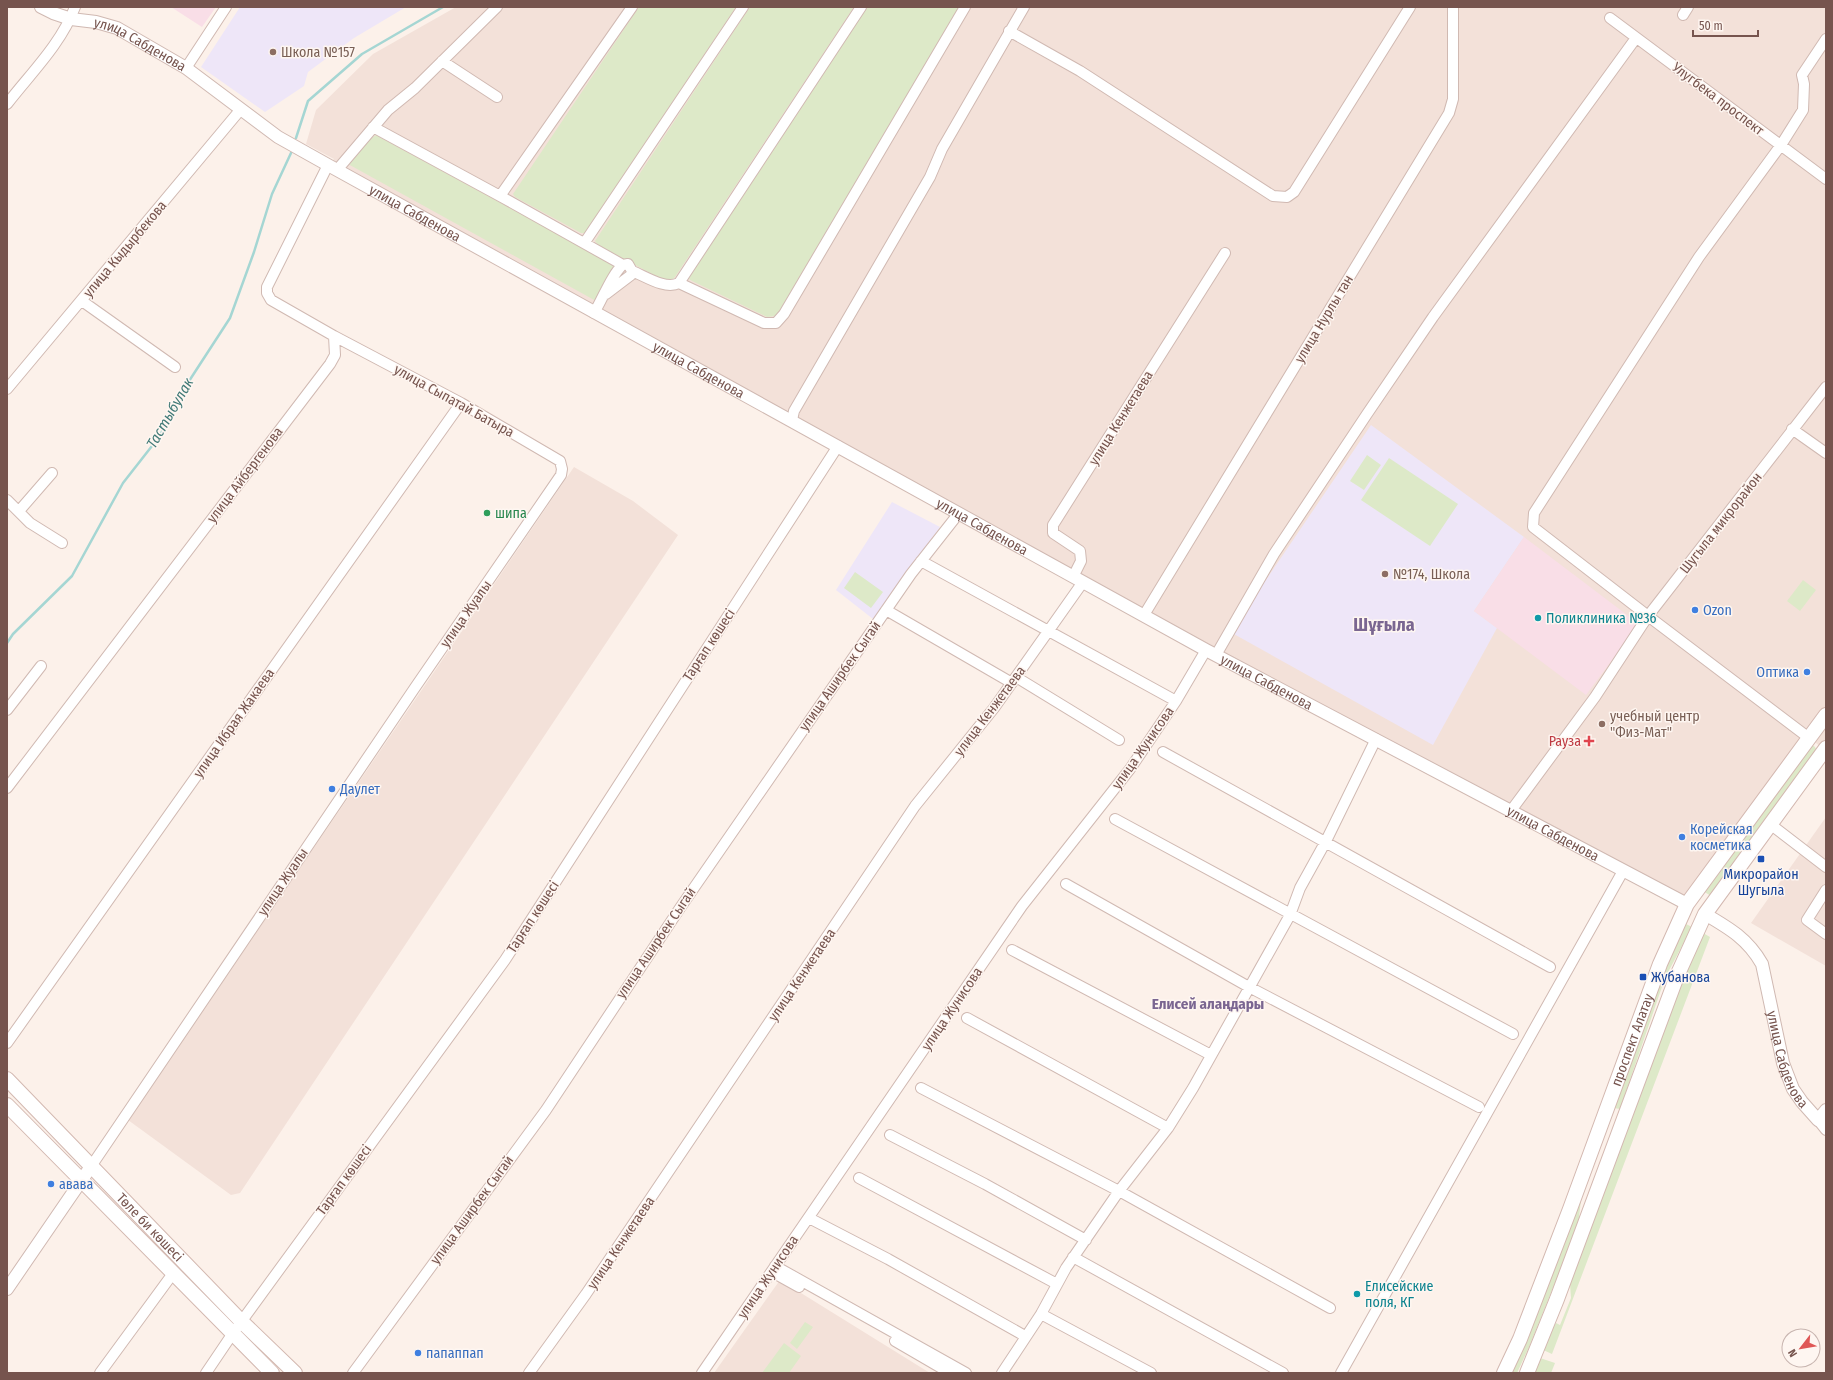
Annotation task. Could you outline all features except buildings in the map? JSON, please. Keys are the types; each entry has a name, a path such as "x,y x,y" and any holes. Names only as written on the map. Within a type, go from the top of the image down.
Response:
{"main road":[{"name":"проспект Алатау","path":"1504,1373 1520,1339 1607,1110 1660,964 1687,904 1826,715"},
{"path":"1809,738 1825,749"},
{"name":"проспект Алатау","path":"1527,1373 1557,1299 1677,976 1705,914 1825,749"},
{"name":"улица Сабденова","path":"1687,904 1705,914"},
{"name":"Төле би көшесі","path":"7,1079 241,1321 295,1373"},
{"name":"Төле би көшесі","path":"7,1105 174,1272 272,1373"},
{"path":"1607,1110 1625,1117"}],"street":[{"name":"улица Сабденова","path":"41,7 53,14 71,19 96,22 117,28 186,68 278,137 1211,653 1376,738 1510,812 1687,904"},
{"path":"7,104 55,44 71,19 75,7"},
{"path":"186,68 226,7"},
{"path":"334,336 271,300 267,293 267,287 332,167 373,127 388,110 415,88 497,7"},
{"path":"500,196 632,7"},
{"path":"585,242 743,7"},
{"path":"373,127 585,242 623,265 628,264 632,271 666,285 673,286 679,283 861,7"},
{"path":"679,283 764,323 776,323 784,314 965,7"},
{"path":"792,420 794,411 930,177 942,149 1024,7"},
{"path":"1009,31 1080,71 1273,196 1287,197 1294,192 1305,176 1349,102 1410,7"},
{"name":"улица Нурлы тан","path":"1144,615 1449,113 1453,99 1453,7"},
{"name":"Улугбека проспект","path":"1610,18 1826,179"},
{"name":"улица Жунисова","path":"702,1373 1022,906 1105,803 1211,653 1366,414 1429,323 1636,38"},
{"path":"1809,738 1535,530 1532,524 1534,513 1699,257 1780,145 1803,110 1804,84 1802,75 1826,40"},
{"path":"442,61 497,97"},
{"name":"улица Кыдырбекова","path":"7,389 241,109"},
{"name":"улица Кенжетаева","path":"529,1373 591,1288 915,806 994,708 1049,630 1078,580 1081,561 1080,551 1053,533 1053,525 1225,253"},
{"path":"594,313 606,294 613,278 623,265"},
{"path":"606,294 628,278 632,271"},
{"path":"82,301 175,367"},
{"name":"улица Сыпатай Батыра","path":"334,336 461,403 560,462 562,469 561,476"},
{"name":"улица Айбергенова","path":"9,781 330,364 335,355 334,336"},
{"name":"Шугыла микрорайон","path":"1510,812 1594,697 1648,616 1826,387"},
{"name":"улица Ибрая Жакаева","path":"7,1043 461,403"},
{"path":"1792,429 1826,453"},
{"name":"Тарғап көшесі","path":"206,1373 241,1321 505,960 838,446"},
{"path":"18,511 52,473"},
{"name":"улица Жуалы","path":"7,1289 82,1181 414,689 561,476"},
{"path":"7,500 30,523 62,543"},
{"name":"улица Аширбек Сыгай","path":"353,1373 546,1110 680,908 886,610 921,561 959,513"},
{"path":"921,561 1176,701"},
{"path":"886,610 1014,680 1119,740"},
{"path":"7,710 40,666"},
{"path":"1002,1373 1025,1336 1041,1314 1074,1257 1119,1191 1168,1128 1211,1055 1290,915 1300,888 1326,841 1376,738"},
{"path":"1163,752 1326,841 1550,967"},
{"path":"1115,819 1290,915 1513,1034"},
{"path":"1770,824 1826,867"},
{"path":"1341,1373 1623,871"},
{"path":"1066,884 1249,987 1479,1107"},
{"path":"1826,890 1807,920 1826,934"},
{"name":"улица Сабденова","path":"1705,914 1742,938 1754,950 1760,960 1768,984 1783,1063 1794,1089 1802,1102 1826,1130"},
{"path":"1012,950 1211,1055"},
{"path":"966,1018 1168,1128"},
{"path":"921,1088 1119,1191 1330,1308"},
{"path":"1818,1120 1826,1110"},
{"path":"890,1135 985,1184 1086,1240"},
{"path":"859,1178 1057,1284"},
{"path":"809,1218 888,1259 1025,1336"},
{"path":"1074,1257 1282,1373"},
{"path":"774,1269 824,1300 950,1373"},
{"path":"774,1269 966,1373"},
{"path":"100,1373 174,1272"},
{"path":"1041,1314 1151,1373"}],"shaded area":[{"path":"171,7 216,7 202,27"},
{"name":"Школа №157","path":"240,7 406,7 354,38 308,72 304,86 265,112 201,67"},
{"name":"Шұғыла","path":"456,7 1826,7 1826,751 1811,739 1687,904 328,165 334,159 306,144 316,110 373,54"},
{"name":"№174, Школа","path":"1371,425 1524,537 1474,611 1497,628 1433,745 1232,633 1234,627"},
{"path":"574,467 633,501 678,535 240,1193 231,1195 128,1120"},
{"path":"892,502 940,527 873,619 836,590"},
{"path":"1524,537 1639,624 1586,695 1474,611"},
{"path":"1826,817 1826,966 1751,923"},
{"path":"780,1280 930,1373 714,1373"}],"green space":[{"path":"639,7 736,7 585,233 581,233 515,197 513,194"},
{"path":"750,7 854,7 675,277 672,280 665,281 598,245 595,241"},
{"path":"867,7 959,7 780,310 775,316 767,317 692,281 689,279 690,275"},
{"path":"376,135 611,263 614,266 614,269 596,301 348,164 369,140"},
{"path":"1367,455 1381,465 1364,490 1350,481"},
{"path":"1389,458 1458,504 1430,546 1361,500"},
{"path":"855,572 883,592 871,608 844,588"},
{"path":"1803,580 1816,590 1800,611 1787,601"},
{"path":"1810,746 1814,746 1817,750 1711,896 1703,891"},
{"path":"1684,923 1692,927 1665,978 1620,1109 1614,1108 1659,974"},
{"path":"1703,933 1710,937 1552,1354 1541,1349 1556,1323 1560,1325 1571,1298 1570,1284 1686,971"},
{"path":"1605,1120 1609,1123 1581,1200 1578,1226 1517,1373 1510,1373"},
{"path":"805,1322 813,1327 797,1349 790,1343"},
{"path":"784,1343 801,1356 789,1373 762,1373"},
{"path":"1540,1358 1555,1363 1551,1373 1534,1373"}],"waterway":[{"name":"Тастыбулак","path":"296,138 308,101 362,54 443,7"},
{"name":"Тастыбулак","path":"7,643 13,634 72,576 123,483 159,437 191,378 230,318 254,252 272,194 291,153"}],"place":[{"name":"Школа №157","path":"273,52"},
{"name":"шипа","path":"487,513"},
{"name":"№174, Школа","path":"1385,574"},
{"name":"Ozon","path":"1695,610"},
{"name":"Поликлиника №36","path":"1538,618"},
{"name":"Оптика","path":"1807,672"},
{"name":"учебный центр \"Физ-Мат\"","path":"1602,724"},
{"name":"Рауза","path":"1589,741"},
{"name":"Даулет","path":"332,789"},
{"name":"Корейская косметика","path":"1682,837"},
{"name":"Микрорайон Шугыла","path":"1761,859"},
{"name":"Жубанова","path":"1643,977"},
{"name":"авава","path":"51,1184"},
{"name":"Елисейские поля, КГ","path":"1357,1294"},
{"name":"папаппап","path":"418,1353"}],"district":[{"name":"Шұғыла","path":"1384,625"},
{"name":"Елисей алаңдары","path":"1208,1004"}]}
